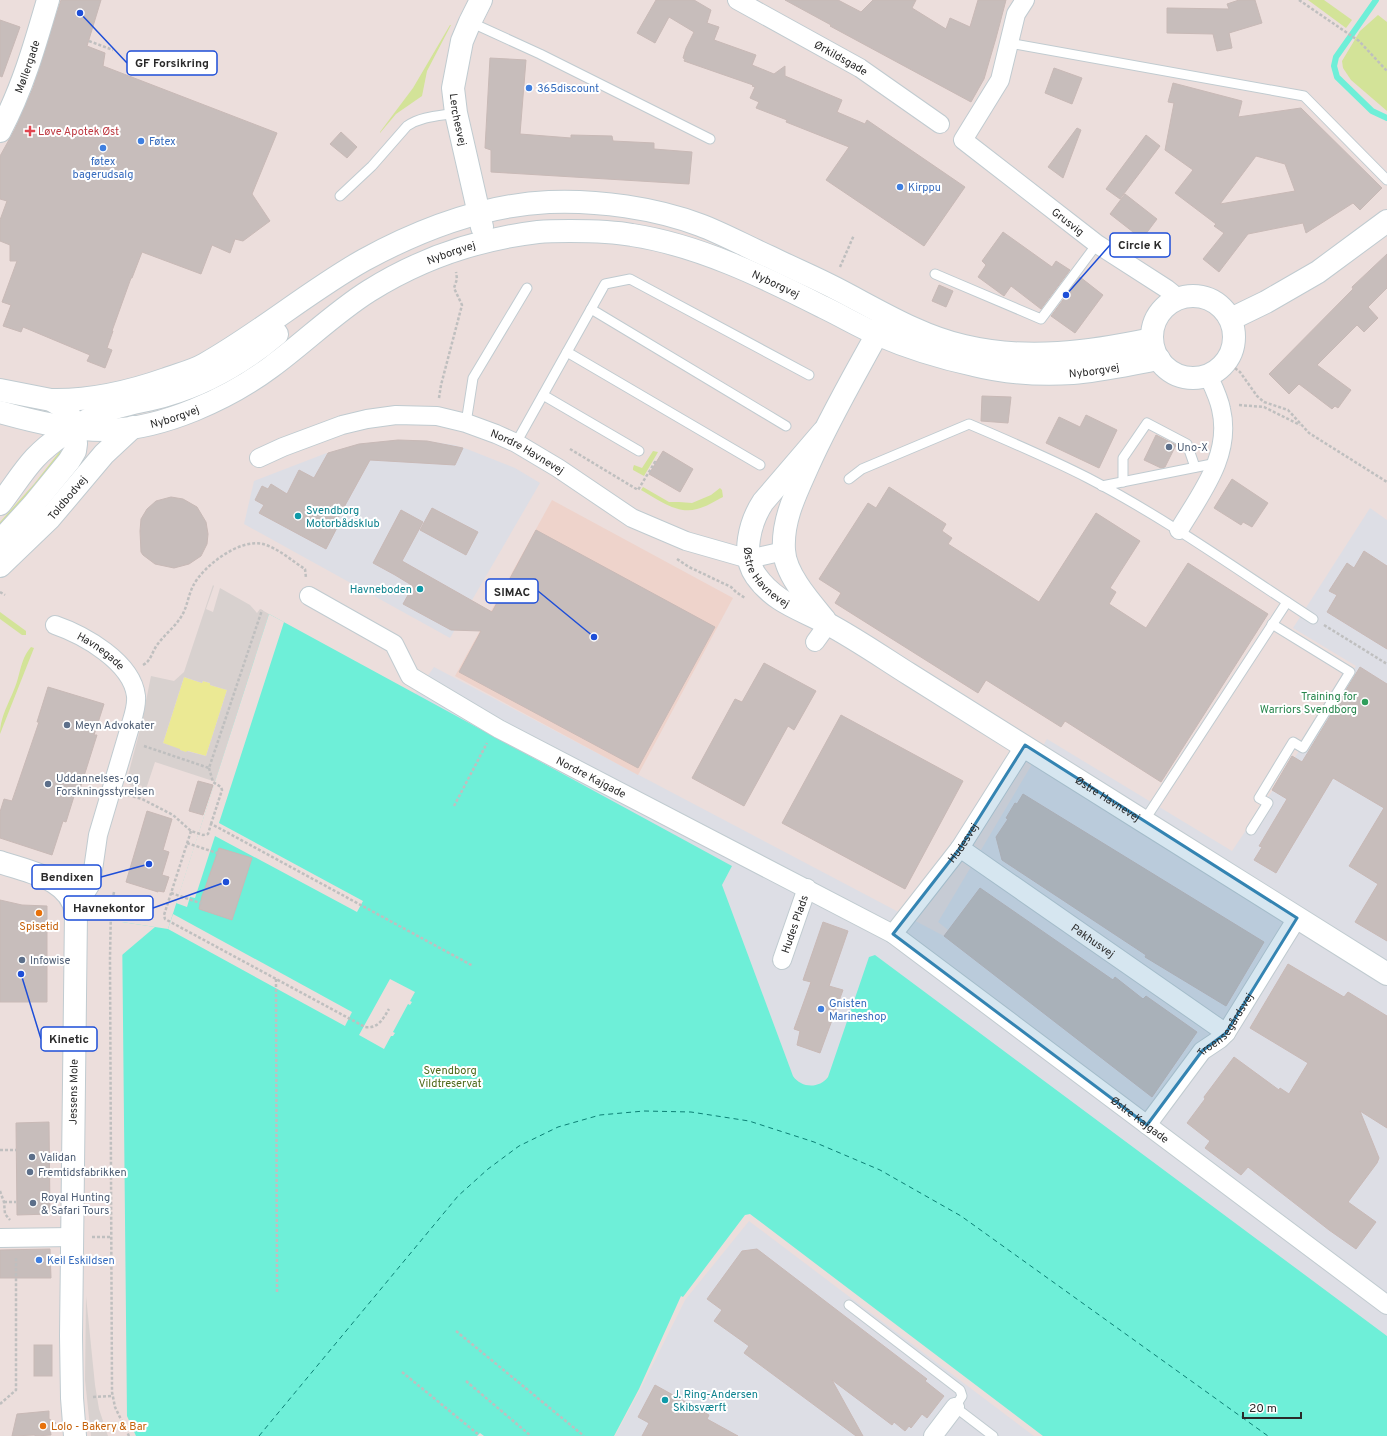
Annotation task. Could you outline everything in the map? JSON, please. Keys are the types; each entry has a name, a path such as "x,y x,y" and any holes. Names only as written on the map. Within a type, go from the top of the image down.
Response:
{"street":[{"name":"Møllergade","path":"0,131 33,51 48,0"},
{"name":"Lerchesvej","path":"481,0 462,42 453,88 456,114 486,241"},
{"name":"Ørkildsgade","path":"737,0 860,68 940,124"},
{"path":"1009,43 1016,14 1025,0"},
{"name":"Grusvig","path":"1009,43 1000,80 963,140 1097,244 1167,289 1172,293 1175,299"},
{"name":"Nyborgvej","path":"51,400 83,400 114,394 156,382 202,366 245,340 363,261 413,236 479,212 524,204 549,202 575,202 628,207 658,213 701,225 832,286 923,332 960,345 980,350 1010,353 1072,353 1110,348 1152,339"},
{"path":"1231,319 1266,302 1318,272 1387,221"},
{"name":"Nyborgvej","path":"75,428 108,430 133,427 179,415 218,399 270,368 361,297 387,280 431,260 486,241 544,232 595,231 635,235 678,245 726,262 823,306 877,334 915,348 975,366 1024,373 1048,374 1074,373 1159,359"},
{"name":"Nyborgvej","path":"75,428 98,414 117,407 161,397 185,389 228,369 266,343 341,275"},
{"path":"1191,296 1207,298 1217,302 1231,319 1235,340 1232,352 1227,362 1218,370 1208,375 1197,378 1175,374 1166,368 1154,350 1152,339 1153,327 1165,306 1175,299 1191,296"},
{"name":"Østre Havnevej","path":"828,624 809,601 792,576 784,551 786,526 790,508 797,489 823,432 877,334 886,314"},
{"path":"1179,530 1210,479 1224,441 1221,409 1208,375"},
{"path":"0,390 51,400 64,408 69,414 75,428"},
{"path":"0,412 44,424 75,428"},
{"name":"Nordre Havnevej","path":"258,458 342,425 367,419 396,415 437,416 466,423 516,443 558,468 632,518 686,540 749,559 784,551"},
{"path":"35,458 44,424"},
{"name":"Toldbodvej","path":"0,566 50,518 104,454 133,427"},
{"path":"0,504 35,458 75,428"},
{"name":"Toldbodvej","path":"0,541 37,501 69,461 75,451 75,428"},
{"name":"Østre Havnevej","path":"823,432 763,502 757,512 750,532 749,559 755,575 775,596 786,604 828,624 1025,745 1387,974"},
{"name":"Nordre Kajgade","path":"309,596 394,644 410,676 499,729 893,934"},
{"path":"815,642 828,624"},
{"name":"Havnegade","path":"55,625 74,632 106,653 115,660 131,682"},
{"path":"0,862 52,881 73,899 86,892 91,884 98,835 136,703 131,682"},
{"name":"Hudesvej","path":"893,934 960,848 1025,745"},
{"name":"Pakhusvej","path":"960,848 1226,1033"},
{"name":"Hudes Plads","path":"782,960 807,888"},
{"name":"Jessens Mole","path":"73,899 76,913 72,1237 72,1398 75,1436"},
{"name":"Troensegårdsvej","path":"1146,1125 1202,1051 1226,1033 1297,918"},
{"name":"Østre Kajgade","path":"893,934 1387,1305"},
{"path":"8,1238 72,1237"},
{"path":"933,1436 955,1407"}],"lane":[{"path":"470,22 540,54 710,139"},
{"path":"1009,43 1304,96 1387,180"},
{"path":"340,196 372,166 407,126 424,118 456,114"},
{"path":"935,274 1042,319 1097,244"},
{"path":"516,443 605,284 630,279 808,375"},
{"path":"466,423 473,378 527,288"},
{"path":"591,309 786,426"},
{"path":"567,352 760,465"},
{"path":"543,395 639,451"},
{"path":"1122,482 1123,458 1147,423 1187,444 1195,467"},
{"path":"849,479 862,469 969,424 1041,455 1102,486 1179,530 1314,619"},
{"path":"1102,486 1217,463"},
{"path":"1144,821 1287,602"},
{"path":"1251,830 1268,803 1259,798 1293,742 1303,748 1350,672 1272,624"},
{"path":"849,1305 960,1390 962,1396 955,1407 993,1436"}],"path":[{"path":"1299,0 1359,41 1387,71"},
{"path":"89,41 113,50"},
{"path":"441,385 462,305 454,288"},
{"path":"1227,362 1240,372 1260,399 1266,404 1288,410 1309,433 1387,482"},
{"path":"1221,409 1235,406 1260,406 1269,409 1302,427"},
{"path":"570,449 638,490 655,462 656,463"},
{"path":"131,682 147,662 157,645 182,616 193,586 201,574 216,559 242,546 262,544 274,549 305,569 309,596"},
{"path":"689,567 731,587 736,592 747,598"},
{"path":"0,592 5,595"},
{"path":"142,800 173,815 191,831 203,835 208,834 222,790 219,786 212,782 209,768 262,610"},
{"path":"1314,619 1387,664"},
{"path":"454,806 488,742"},
{"path":"158,751 209,768"},
{"path":"211,824 473,966"},
{"path":"191,831 164,915 165,919 365,1027 371,1027 381,1023 389,1009"},
{"path":"187,843 220,854"},
{"path":"114,892 111,906 110,979 112,1392 115,1407 129,1436"},
{"path":"171,893 203,904"},
{"path":"276,979 277,1294"},
{"path":"0,1150 16,1150"},
{"path":"0,1191 4,1202 5,1214 10,1220"},
{"path":"4,1202 16,1202"},
{"path":"0,1404 16,1390 8,1238"},
{"path":"456,1331 584,1436"},
{"path":"402,1372 478,1434"},
{"path":"466,1381 531,1436"}],"highlighted area":[{"path":"1025,745 1297,918 1226,1033 1202,1051 1147,1125 893,934 960,848"}],"shaded area":[{"path":"1308,0 1324,0 1352,20 1346,28"},
{"path":"1378,15 1387,22 1387,111 1351,80 1343,68 1342,61 1360,31"},
{"path":"450,25 427,71 422,96 396,114 380,133 413,88"},
{"path":"398,440 427,441 454,445 515,468 540,483 450,638 244,524 254,481 324,454 359,444"},
{"path":"60,451 67,456 0,532 0,522 34,484"},
{"path":"653,451 658,452 644,476 633,470 634,465 642,468"},
{"path":"643,487 669,502 692,503 711,495 720,488 722,490 723,497 700,508 682,510 654,498 641,490"},
{"path":"552,500 733,598 638,775 455,676"},
{"path":"1370,508 1387,520 1387,1336 1179,1182 830,1073 824,1081 818,1085 810,1086 801,1084 793,1076 722,885 732,866 415,694 434,667 944,936 948,930 938,922 1047,739 1232,851 1356,666 1293,628"},
{"path":"213,585 214,586 206,609 213,612 220,588 250,605 257,613 260,609 269,614 216,782 155,762 145,792 141,790 142,786 139,785 138,789 126,783 141,726 151,676 174,681 184,672","holes":["184,677 202,683 203,681 210,683 210,685 227,690 206,756 186,752 163,743"]},
{"path":"0,612 26,631 26,635 22,635 0,619"},
{"name":"Svendborg Vildtreservat","path":"269,614 732,866 722,885 793,1076 801,1083 810,1086 820,1084 828,1077 869,957 875,955 1387,1336 1387,1436 1043,1436 750,1214 745,1215 683,1297 681,1296 639,1389 614,1436 484,1436 480,1433 477,1436 136,1436 127,1416 122,922 168,929"},
{"path":"31,647 34,648 0,734 4,713 16,685 24,658"},
{"path":"184,677 202,683 203,681 210,683 210,685 227,690 206,756 188,751 187,753 163,743"},
{"path":"749,1221 1034,1436 615,1436 685,1300"},
{"path":"86,1296 95,1385 99,1409 108,1436 91,1436 85,1380"}],"pier":[{"path":"269,614 284,622 219,823 363,901 357,912 215,836 195,898 190,897 187,907 176,903"},
{"path":"173,914 352,1012 345,1026 168,929"},
{"path":"122,922 155,927 122,955"},
{"path":"390,979 415,992 410,1001 412,1002 410,1005 408,1004 393,1032 395,1033 391,1036 384,1049 359,1035"}],"building":[{"name":"Føtex","path":"61,0 101,0 87,46 105,53 103,66 277,133 252,194 270,221 243,241 235,239 230,253 212,245 201,274 142,252 112,331 107,348 112,350 105,368 87,361 90,355 23,327 21,332 3,326 11,305 2,302 17,261 10,261 10,245 0,241 0,220 7,201 0,199 0,156 15,129 33,88"},
{"path":"656,0 694,0 711,10 707,23 719,27 714,40 756,55 752,65 774,74 785,66 785,76 842,100 837,112 865,124 867,120 965,187 924,246 826,180 849,147 786,122 787,120 756,108 759,102 750,98 755,87 752,86 753,85 684,61 685,59 683,58 686,48 694,32 669,17 655,43 637,33"},
{"path":"785,0 838,0 861,12 873,0 916,0 912,8 946,29 950,18 970,27 978,0 1006,0 984,79 971,102"},
{"path":"1239,0 1255,0 1262,23 1229,33 1232,48 1217,51 1213,34 1167,33 1167,8 1229,9 1227,4"},
{"path":"0,20 20,27 2,77 0,76"},
{"path":"490,58 526,60 520,134 571,138 571,135 612,136 613,141 654,143 654,149 692,152 689,184 491,172 491,150 485,148"},
{"path":"1054,68 1082,78 1072,104 1045,93"},
{"path":"1173,83 1242,101 1238,117 1301,108 1382,188 1360,210 1353,203 1306,233 1303,223 1248,234 1219,272 1203,259 1224,233 1214,226 1216,224 1175,193 1193,170 1165,150 1174,103 1168,102","holes":["1256,156 1285,164 1295,191 1220,204"]},
{"path":"1077,128 1081,130 1063,178 1048,167"},
{"path":"341,132 357,147 347,158 330,144"},
{"path":"1146,135 1160,146 1120,199 1106,189"},
{"path":"1125,194 1157,219 1142,239 1110,214"},
{"path":"1003,232 1052,267 1056,261 1070,270 1041,309 1011,286 1004,296 978,277 986,265 982,261"},
{"path":"1387,254 1387,288 1368,307 1378,318 1364,332 1357,325 1317,365 1351,390 1338,408 1335,406 1332,409 1299,384 1289,394 1269,374 1353,289 1352,287"},
{"path":"1080,277 1103,295 1075,333 1051,316"},
{"path":"939,285 953,291 946,307 932,301"},
{"path":"982,396 1011,397 1008,423 981,421"},
{"path":"1086,415 1117,430 1099,468 1046,443 1059,417 1080,427"},
{"path":"1156,435 1176,445 1165,467 1161,468 1144,460"},
{"path":"398,440 427,441 463,448 455,465 370,460 337,520 340,522 326,549 259,513 264,505 255,500 262,486 268,489 271,484 287,494 299,470 314,478 328,453 359,444"},
{"path":"663,451 693,469 680,492 649,474"},
{"path":"1232,479 1268,503 1252,527 1243,522 1241,525 1214,508"},
{"path":"889,487 946,524 942,531 952,538 948,544 1039,602 1096,513 1140,541 1110,588 1116,592 1109,604 1146,628 1188,563 1268,614 1161,782 1065,721 1061,727 986,680 978,693 835,603 841,593 819,579 868,503 876,508"},
{"path":"171,497 183,499 197,507 206,522 208,534 207,544 201,556 189,564 174,568 155,564 143,555 141,552 140,531 141,519 147,509 156,501"},
{"path":"432,508 478,532 466,555 420,530"},
{"path":"401,510 423,522 402,561 492,612 536,530 715,627 638,768 459,672 481,631 451,630 403,604 413,586 373,563"},
{"path":"1364,551 1387,566 1387,649 1327,612 1337,595 1329,591 1347,563 1354,568"},
{"path":"764,663 816,691 794,730 788,726 744,806 692,778 735,699 742,702"},
{"path":"1360,667 1387,684 1387,941 1355,922 1378,884 1349,866 1384,808 1333,778 1276,873 1254,860 1262,847 1259,846 1287,799 1272,790 1292,756 1302,762"},
{"path":"48,687 104,704 94,735 97,735 79,792 76,790 66,822 63,821 52,855 0,838 0,812 4,799 12,801 39,722 37,722"},
{"path":"841,715 963,781 905,889 782,823"},
{"path":"198,781 213,785 203,815 189,811"},
{"path":"1023,794 1264,942 1226,1006 1145,957 1146,955 1002,860 996,837 1008,819 1006,818 1015,803 1017,804"},
{"path":"147,811 172,819 163,850 169,852 162,875 169,877 164,892 158,892 126,882"},
{"path":"219,848 252,858 232,920 199,909"},
{"path":"980,888 1113,980 1115,977 1143,999 1146,996 1197,1032 1152,1097 944,936"},
{"path":"0,900 22,905 47,906 47,1002 0,1002"},
{"path":"823,922 848,931 829,986 843,990 820,1053 797,1045 800,1031 794,1029 811,982 803,980"},
{"path":"1288,964 1344,997 1348,992 1387,1016 1387,1128 1360,1111 1379,1158 1377,1163 1348,1202 1376,1222 1356,1249 1248,1167 1241,1175 1205,1148 1210,1141 1187,1123 1205,1099 1204,1097 1234,1057 1279,1090 1280,1088 1289,1094 1308,1063 1250,1028"},
{"name":"Fremtidsfabrikken","path":"49,1122 50,1214 17,1215 16,1123"},
{"path":"50,1249 51,1278 0,1278 0,1250"},
{"path":"757,1249 927,1379 925,1381 944,1396 927,1418 922,1414 911,1428 909,1426 905,1431 894,1422 892,1425 832,1380 863,1436 856,1436 744,1353 749,1346 714,1321 722,1310 707,1299 742,1251"},
{"path":"34,1345 52,1345 52,1376 34,1376"},
{"name":"J. Ring-Andersen Skibsværft","path":"655,1385 709,1415 707,1419 738,1436 642,1436 649,1423 638,1417"},
{"path":"49,1411 49,1419 56,1423 50,1428 51,1435 12,1436 17,1414"}],"waterway":[{"path":"1376,0 1336,57 1334,66 1337,77 1372,111 1387,118"}],"ferry route":[{"path":"259,1436 458,1196 488,1169 519,1146 558,1127 600,1115 644,1111 691,1112 749,1121 814,1142 880,1170 961,1216 1268,1436"}],"place":[{"name":"GF Forsikring","path":"80,13"},
{"name":"365discount","path":"529,88"},
{"name":"Løve Apotek Øst","path":"30,131"},
{"name":"Føtex","path":"141,141"},
{"name":"føtex bagerudsalg","path":"103,148"},
{"name":"Kirppu","path":"900,187"},
{"name":"Circle K","path":"1066,295"},
{"name":"Uno-X","path":"1169,447"},
{"name":"Svendborg Motorbådsklub","path":"298,516"},
{"name":"Havneboden","path":"420,589"},
{"name":"SIMAC","path":"594,637"},
{"name":"Training for Warriors Svendborg","path":"1365,702"},
{"name":"Meyn Advokater","path":"67,725"},
{"name":"Uddannelses- og Forskningsstyrelsen","path":"48,784"},
{"name":"Bendixen","path":"149,864"},
{"name":"Havnekontor","path":"226,882"},
{"name":"Spisetid","path":"39,913"},
{"name":"Infowise","path":"22,960"},
{"name":"Kinetic","path":"21,974"},
{"name":"Gnisten Marineshop","path":"821,1009"},
{"name":"Validan","path":"32,1157"},
{"name":"Fremtidsfabrikken","path":"30,1172"},
{"name":"Royal Hunting & Safari Tours","path":"33,1203"},
{"name":"Keil Eskildsen","path":"39,1260"},
{"name":"J. Ring-Andersen Skibsværft","path":"665,1400"},
{"name":"Lolo - Bakery & Bar","path":"43,1426"}]}
